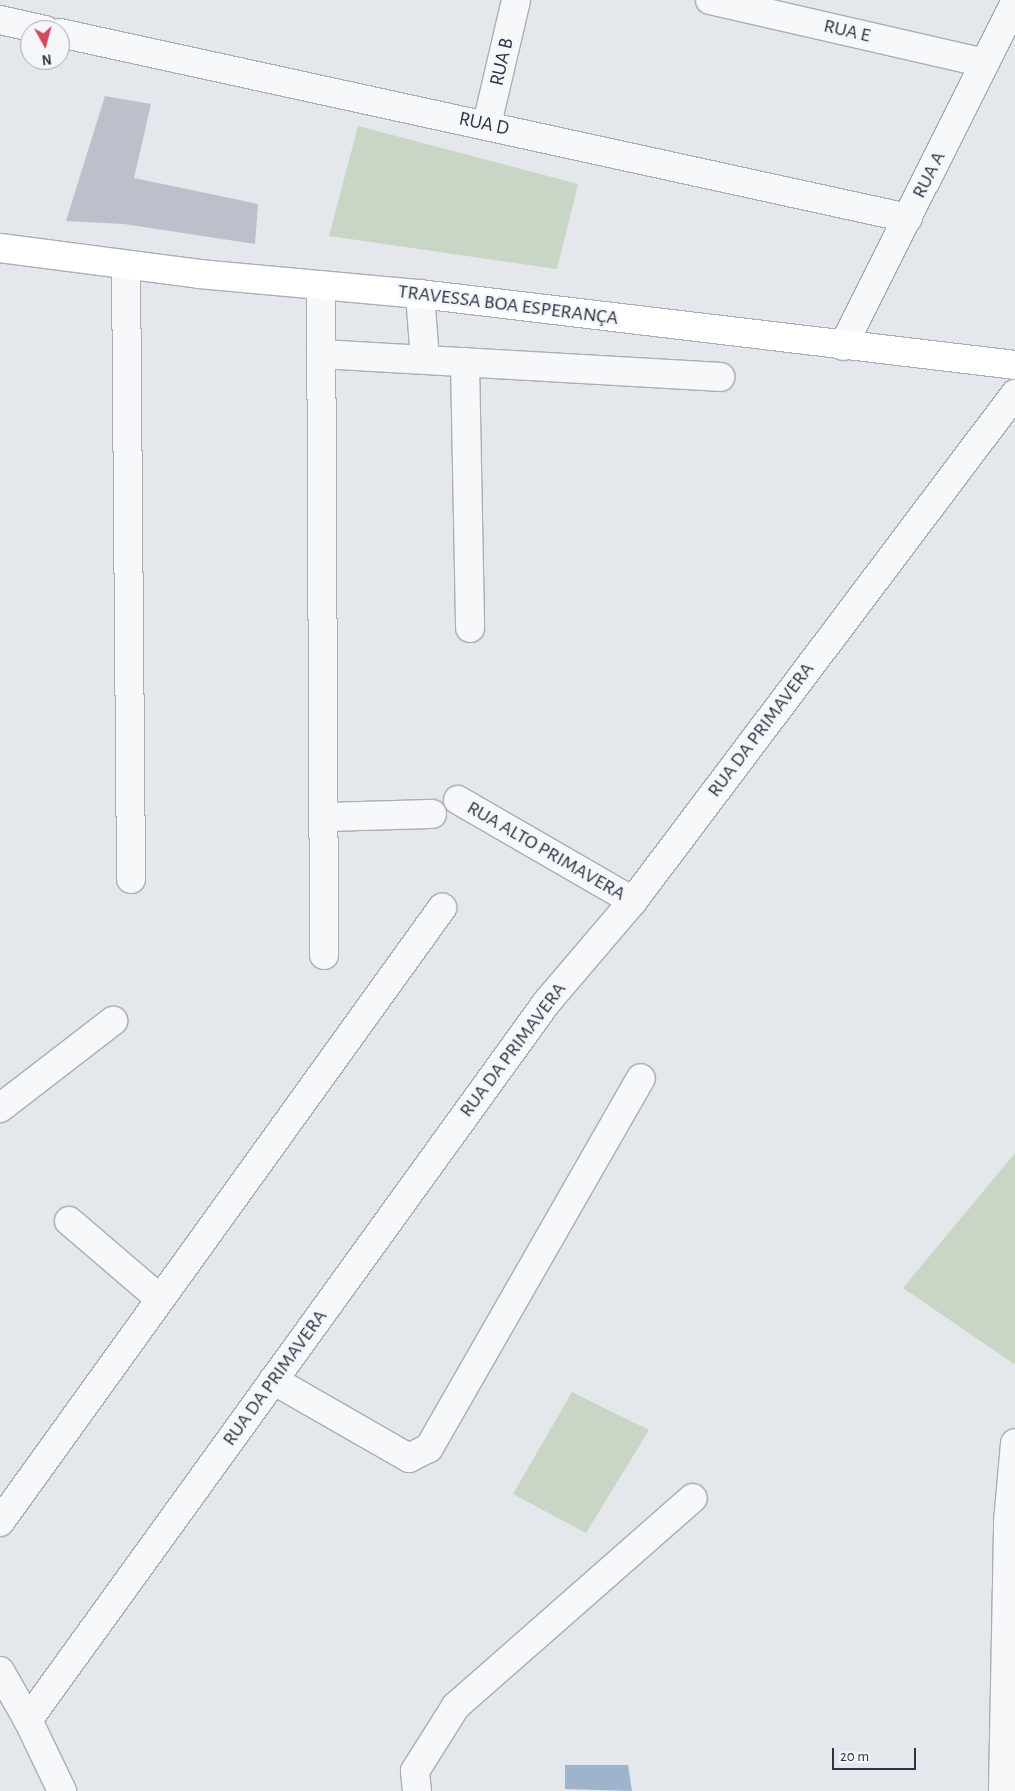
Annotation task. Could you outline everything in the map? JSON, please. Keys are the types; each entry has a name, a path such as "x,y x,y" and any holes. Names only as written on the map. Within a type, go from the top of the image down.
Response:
{"main road":[{"name":"TRAVESSA BOA ESPERANÇA","path":"0,248 126,266 420,294 843,346 1015,365"}],"street":[{"name":"RUA B","path":"487,124 516,0"},
{"name":"RUA E","path":"710,0 985,63"},
{"name":"RUA A","path":"843,346 1015,3"},
{"path":"0,20 20,24"},
{"name":"RUA D","path":"70,35 487,124 908,218"},
{"path":"126,266 131,880"},
{"path":"321,285 324,955"},
{"path":"420,294 425,360"},
{"path":"322,354 720,377"},
{"path":"465,362 470,628"},
{"name":"RUA DA PRIMAVERA","path":"28,1720 547,1002 633,901 1015,394"},
{"name":"RUA ALTO PRIMAVERA","path":"458,800 633,901"},
{"path":"324,818 432,814"},
{"path":"0,1522 442,908"},
{"path":"0,1108 113,1021"},
{"path":"274,1380 409,1458 429,1448 641,1078"},
{"path":"68,1221 160,1298"},
{"path":"1003,1791 1008,1522 1015,1443"},
{"path":"417,1791 415,1771 456,1706 693,1498"},
{"path":"0,1671 28,1720 62,1791"}],"green space":[{"path":"358,126 578,184 557,269 329,236"},
{"path":"1015,1153 1015,1363 1014,1364 903,1288"},
{"path":"572,1392 649,1430 586,1533 513,1494"}],"water":[{"path":"565,1765 628,1765 632,1791 565,1789"}],"building":[{"path":"105,96 151,104 134,178 258,204 255,244 124,224 66,221"}]}
